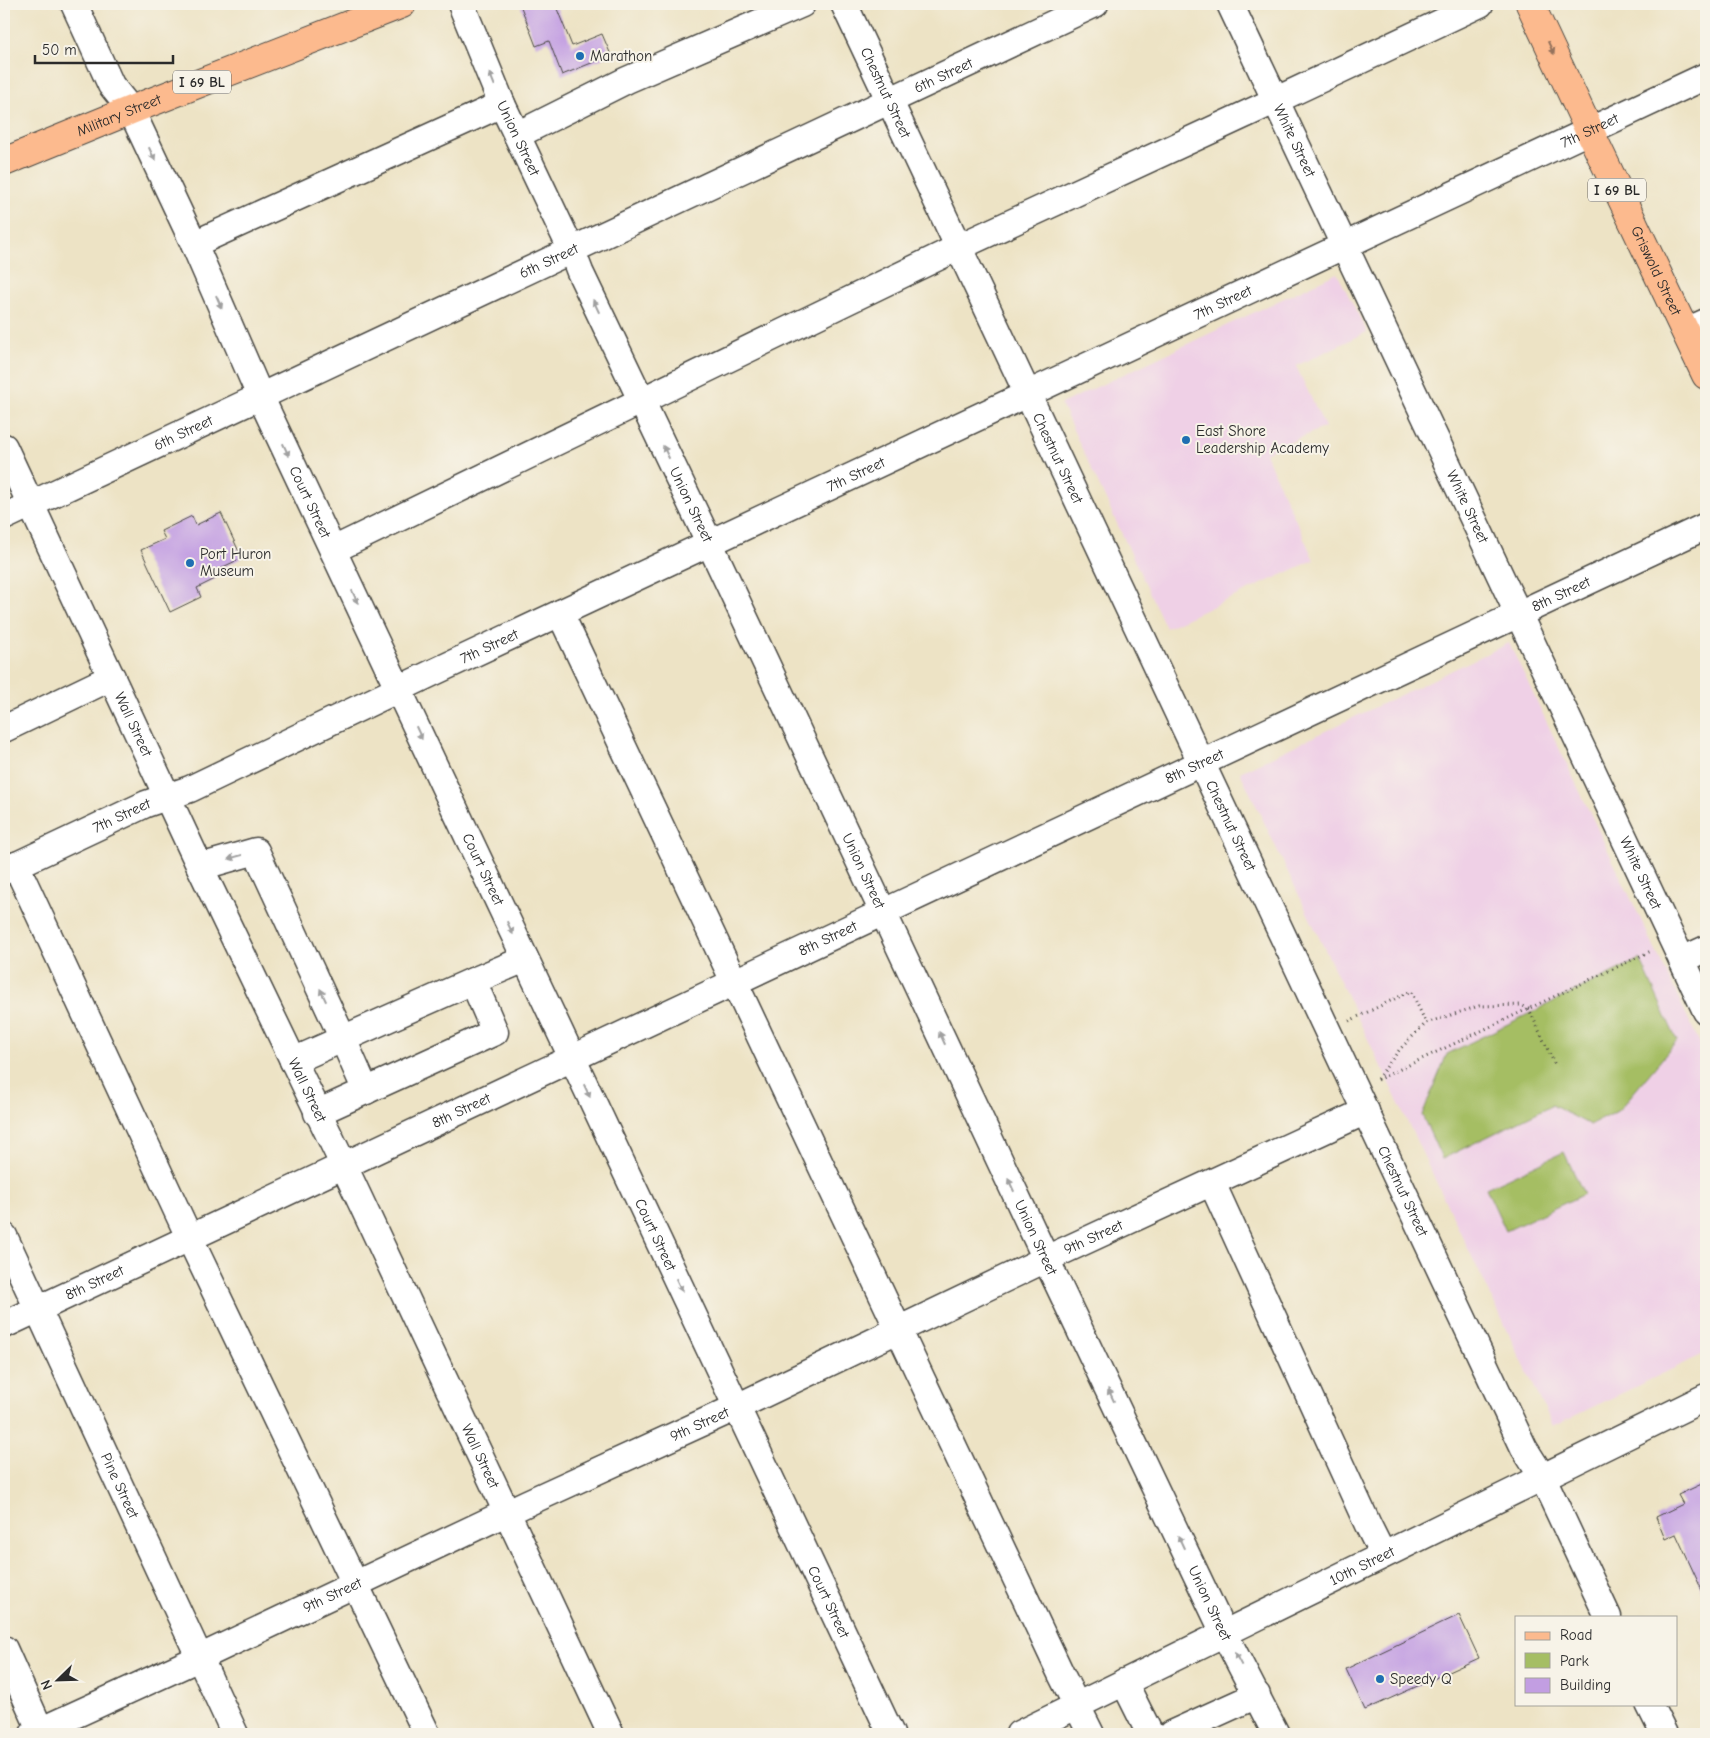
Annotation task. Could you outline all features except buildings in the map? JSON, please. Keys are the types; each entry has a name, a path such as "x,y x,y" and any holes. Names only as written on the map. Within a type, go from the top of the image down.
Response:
{"main road":[{"name":"Military Street","path":"4,162 402,4"},
{"name":"Griswold Street","path":"1530,4 1589,130 1696,327 1706,375"}],"street":[{"name":"Court Street","path":"74,4 111,84 131,110 194,244 261,398 891,1734"},
{"name":"Union Street","path":"461,4 502,104 572,251 580,272 1224,1633 1276,1734"},
{"path":"517,135 627,80 802,4"},
{"name":"Chestnut Street","path":"844,4 1524,1448 1543,1478 1608,1616"},
{"name":"6th Street","path":"4,518 1095,4"},
{"name":"White Street","path":"1230,4 1706,1011"},
{"path":"333,550 959,247 1480,4"},
{"name":"7th Street","path":"10,868 146,804 190,789 398,689 1706,76"},
{"path":"194,244 502,104"},
{"name":"Wall Street","path":"4,447 200,867 344,1166 611,1734"},
{"name":"8th Street","path":"4,1326 1706,526"},
{"path":"560,613 1076,1706 1091,1734"},
{"path":"4,729 112,677"},
{"path":"200,867 256,851 366,1091"},
{"path":"10,868 190,1238 427,1734"},
{"path":"1682,960 1706,948"},
{"path":"293,1061 525,959"},
{"path":"317,1113 495,1032 473,981"},
{"name":"9th Street","path":"38,1733 506,1513 737,1407 1046,1259 1366,1111"},
{"path":"1212,1183 1383,1555"},
{"name":"Pine Street","path":"4,1236 235,1734"},
{"name":"10th Street","path":"1018,1734 1706,1397"},
{"path":"4,1649 38,1733"},
{"path":"1124,1682 1150,1734"},
{"path":"1171,1734 1257,1695"},
{"path":"1650,1706 1664,1734"}],"path":[{"path":"1555,1065 1529,1008 1521,1005 1479,1006 1426,1023 1400,1049 1376,1080 1529,1008 1651,951"},
{"path":"1349,1021 1411,991 1426,1023"}],"shaded area":[{"name":"East Shore Leadership Academy","path":"1337,273 1367,332 1296,366 1325,427 1265,453 1314,560 1166,628 1061,404"},
{"path":"1509,643 1706,1056 1706,1353 1553,1426 1240,772"}],"green space":[{"path":"1640,959 1677,1041 1619,1110 1590,1125 1552,1105 1442,1159 1422,1115 1447,1054"},
{"path":"1564,1152 1584,1194 1506,1231 1486,1188"}],"place":[{"name":"Marathon","path":"580,56"},
{"name":"East Shore Leadership Academy","path":"1186,440"},
{"name":"Port Huron Museum","path":"190,563"},
{"name":"Speedy Q","path":"1380,1679"}]}
